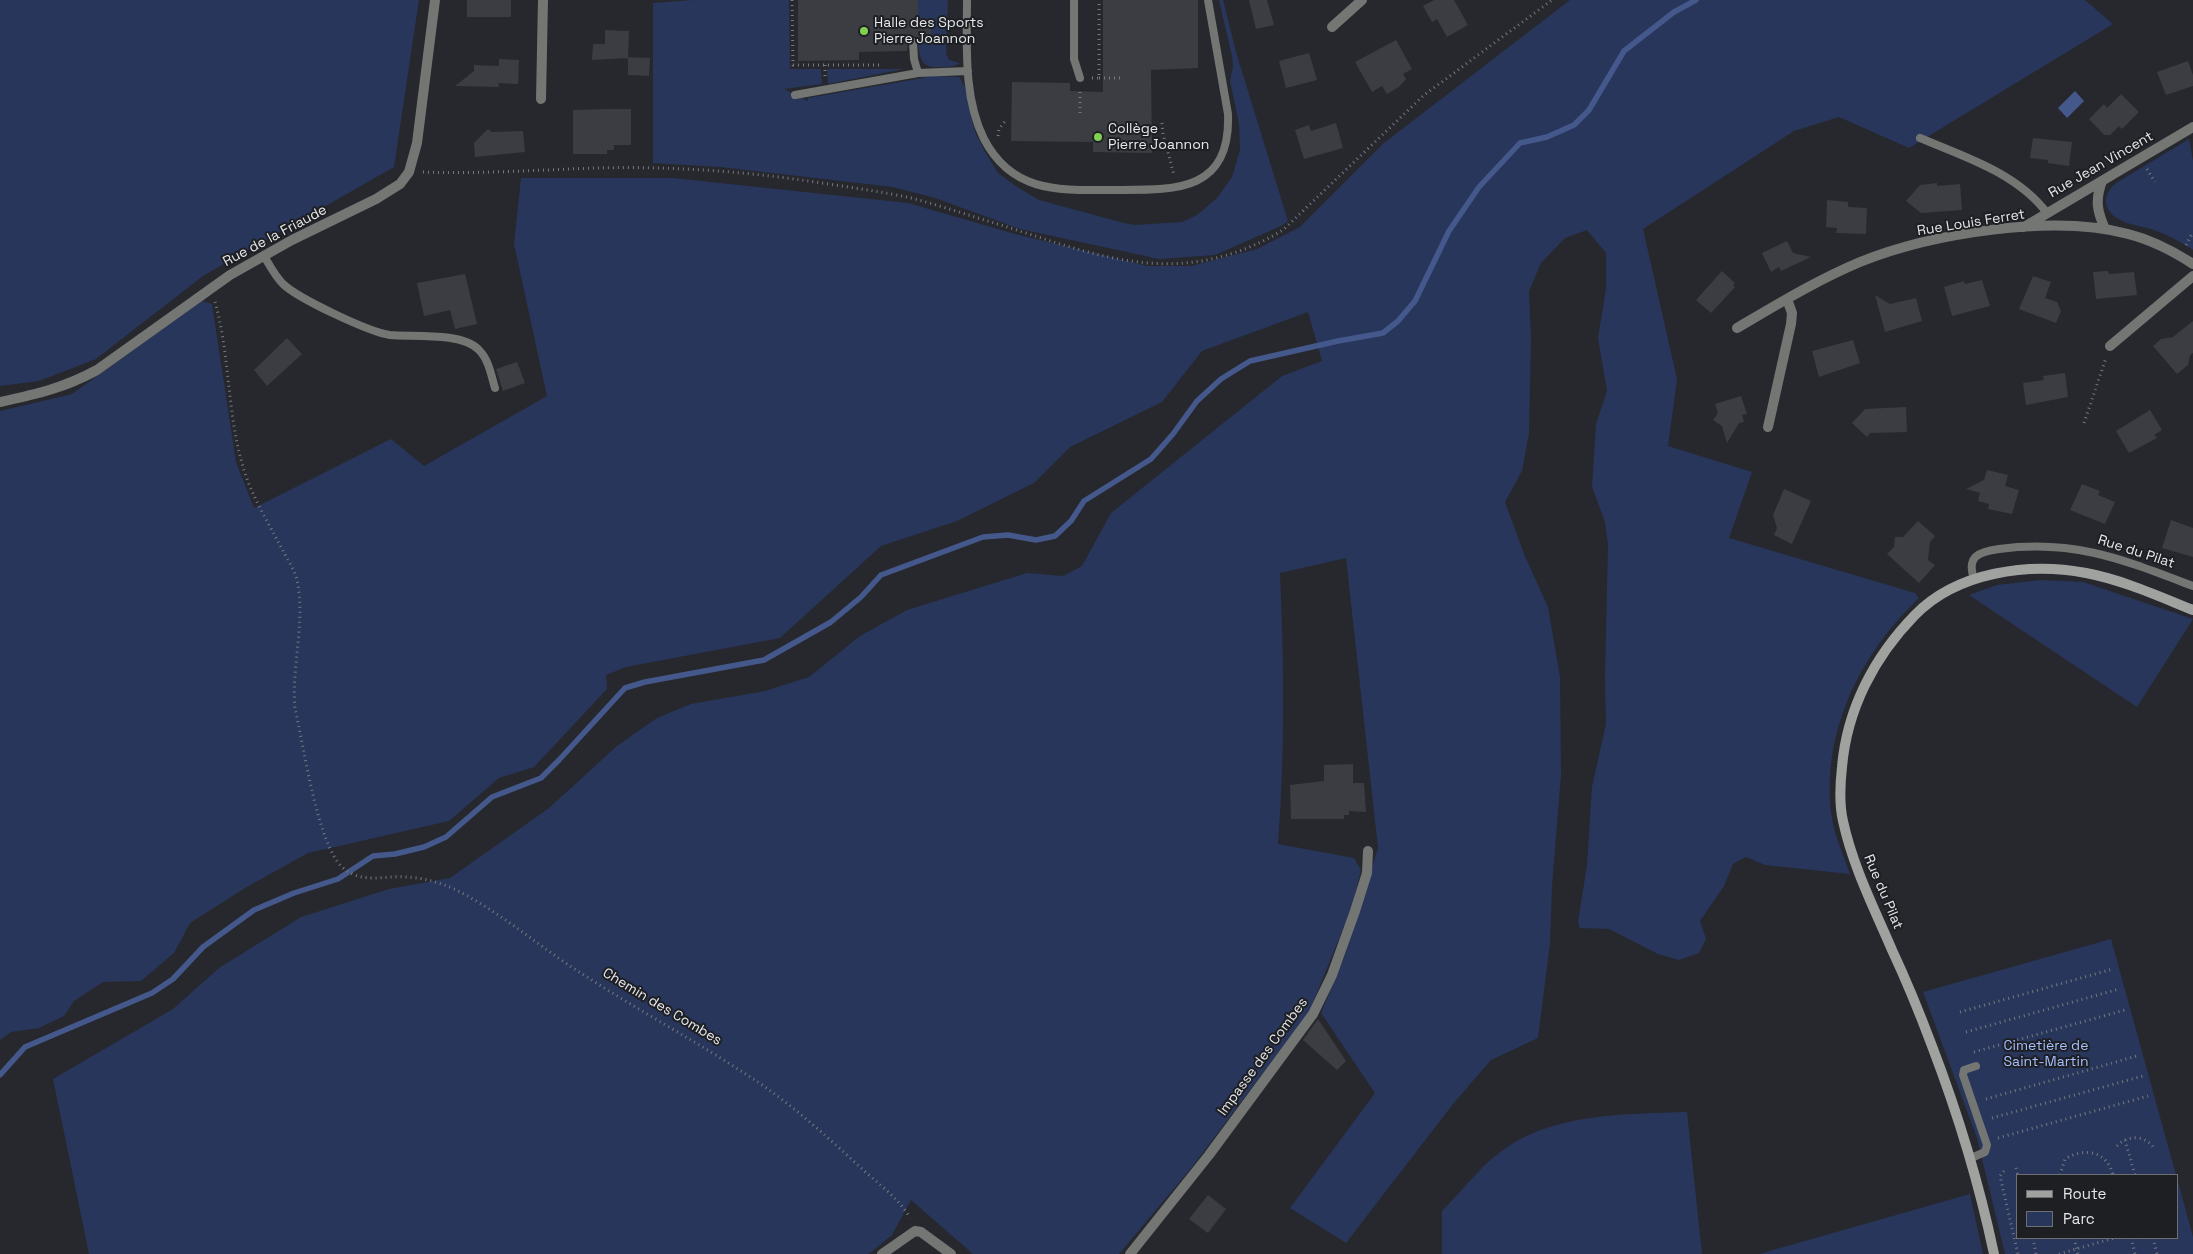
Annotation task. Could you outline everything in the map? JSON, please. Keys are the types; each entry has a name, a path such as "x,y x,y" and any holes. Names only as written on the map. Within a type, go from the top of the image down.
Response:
{"main road":[{"name":"Rue du Pilat","path":"1994,1254 1971,1158 1932,1046 1853,858 1843,819 1840,785 1844,746 1852,712 1864,685 1883,653 1903,627 1922,608 1958,585 1974,579 2017,571 2051,569 2086,573 2111,579 2193,610"}],"street":[{"name":"Rue de la Friaude","path":"0,402 55,390 75,382 97,370 208,289 264,256 400,184 409,172 417,143 435,0"},
{"path":"541,99 543,0"},
{"path":"1332,27 1362,0"},
{"name":"Rue Jean Vincent","path":"2024,227 2193,127"},
{"path":"2102,181 2097,195 2096,206 2105,229"},
{"name":"Rue Louis Ferret","path":"1737,328 1817,281 1862,261 1907,247 1946,238 2024,227 2105,229 2152,241 2193,264"},
{"path":"2110,346 2193,276"},
{"path":"1768,427 1791,324 1792,313 1787,299"},
{"name":"Impasse des Combes","path":"1130,1254 1209,1155 1314,1014 1332,975 1355,911 1367,874 1368,852"},
{"path":"882,1254 915,1231 921,1232 951,1254"}],"lane":[{"path":"967,0 968,71 972,104 984,139 1007,168 1024,180 1060,190 1166,190 1187,186 1213,168 1223,154 1227,144 1228,114 1208,0"},
{"path":"1074,0 1074,59 1080,78"},
{"path":"913,42 914,59 918,73"},
{"path":"795,95 918,73 968,71"},
{"path":"1920,138 2004,175 2033,196 2047,213"},
{"path":"264,256 278,279 300,297 370,330 388,335 443,337 466,341 479,349 486,359 495,388"},
{"name":"Rue du Pilat","path":"1974,579 1970,567 1971,563 1980,554 2018,547 2055,546 2112,556 2193,586"},
{"path":"1971,1158 1985,1152 1987,1145 1963,1074 1964,1070 1976,1066"}],"path":[{"path":"792,0 793,65 886,65"},
{"path":"1099,78 1099,0 1103,0"},
{"path":"1080,78 1123,78"},
{"path":"1080,100 1080,113"},
{"path":"1162,123 1167,151 1178,187"},
{"path":"2144,164 2155,182"},
{"path":"2185,246 2193,232"},
{"name":"Chemin des Combes","path":"208,289 214,298 218,313 236,437 242,465 251,490 297,578 299,594 295,709 323,833 334,858 344,868 363,878 405,876 430,880 477,901 582,974 744,1072 772,1091 853,1160 898,1202 909,1215 915,1231"},
{"path":"2084,423 2110,346"},
{"path":"1960,1012 2114,969"},
{"path":"1966,1032 2119,989"},
{"path":"1972,1053 2125,1010"},
{"path":"1986,1098 2137,1056"},
{"path":"1992,1118 2143,1076"},
{"path":"1998,1138 2148,1096"},
{"path":"2117,1146 2125,1140 2144,1138 2148,1140 2155,1150"},
{"path":"2125,1140 2135,1174"},
{"path":"2060,1174 2065,1159 2083,1152 2097,1154 2104,1158 2112,1174"},
{"path":"2016,1168 2018,1174"},
{"path":"2004,1171 2000,1176 2018,1254"},
{"path":"2032,1239 2036,1254"},
{"path":"2074,1239 2078,1254"},
{"path":"2060,1254 2111,1239"},
{"path":"2131,1239 2135,1254"},
{"path":"2153,1239 2157,1254"}],"green space":[{"path":"0,0 419,0 394,167 203,276 96,359 39,381 0,386"},
{"path":"693,0 789,0 790,69 821,69 822,84 784,89 808,101 808,98 934,76 959,77 965,87 975,132 998,173 1039,200 1135,225 1182,222 1197,215 1217,198 1232,177 1240,150 1239,124 1230,81 1233,67 1232,56 1219,0 1223,0 1236,52 1288,221 1281,226 1215,255 1159,259 1020,229 935,198 893,187 720,167 653,163 653,3"},
{"path":"918,0 948,0 946,54 949,60 960,63 951,66 934,67 923,62 918,42 931,42 931,19 918,19"},
{"path":"1570,0 2085,0 2113,24 1909,148 1839,117 1794,131 1643,229 1677,379 1668,446 1752,472 1729,538 1915,593 1919,598 1878,645 1848,698 1838,727 1832,757 1830,788 1832,819 1837,840 1850,874 1765,865 1746,857 1733,864 1724,886 1700,921 1706,939 1699,953 1679,960 1658,954 1609,929 1580,928 1578,922 1587,865 1592,787 1606,724 1605,678 1608,545 1605,522 1592,487 1596,424 1607,391 1598,338 1606,289 1606,253 1587,230 1565,238 1541,263 1529,291 1531,339 1529,433 1522,471 1505,502 1524,554 1548,607 1560,677 1561,774 1552,886 1550,944 1538,1038 1491,1060 1453,1104 1346,1243 1290,1208 1375,1093 1321,1013 1345,955 1378,848 1346,558 1280,573 1283,708 1278,844 1354,858 1361,870 1352,907 1309,1012 1192,1167 1119,1254 973,1254 911,1200 892,1235 869,1254 89,1254 53,1079 173,1009 219,968 301,917 389,889 450,878 549,808 617,746 657,718 691,704 765,691 809,677 860,636 907,610 1027,573 1063,576 1082,566 1111,513 1282,376 1322,361 1308,312 1202,351 1162,402 1070,447 1034,483 957,521 881,546 780,638 626,667 606,675 607,689 534,767 499,778 449,821 308,853 245,888 190,923 174,953 141,981 103,982 74,1001 64,1016 39,1028 11,1032 0,1040 0,411 72,394 202,301 212,304 236,462 254,508 391,439 424,466 547,396 514,244 521,178 673,178 908,203 1015,234 1147,266 1191,266 1257,249 1300,227 1384,143"},
{"path":"827,69 904,69 828,84"},
{"path":"2189,139 2193,161 2193,250 2159,232 2119,219 2108,210 2106,203 2108,192 2116,183"},
{"path":"2041,580 2083,582 2193,619 2137,707 1969,595 1997,585"},
{"name":"Cimetière de Saint-Martin","path":"2111,939 2176,1174 2016,1174 2016,1239 2178,1239 2178,1182 2193,1237 2193,1254 2005,1254 1977,1138 1923,992"},
{"path":"1687,1112 1702,1254 1442,1254 1442,1211 1484,1166 1519,1140 1541,1130 1589,1118"},
{"path":"1970,1194 1983,1254 1759,1254"}],"shaded area":[{"path":"2075,91 2084,101 2067,118 2058,108"}],"building":[{"path":"467,0 511,0 511,17 467,17"},
{"name":"Halle des Sports Pierre Joannon","path":"798,0 918,0 918,19 931,19 931,42 919,42 916,37 912,36 908,40 907,51 859,52 859,60 798,61"},
{"path":"1103,0 1198,0 1198,68 1151,70 1152,153 1093,152 1093,142 1011,141 1012,82 1070,83 1070,91 1103,92"},
{"path":"1249,0 1267,0 1274,25 1256,29"},
{"path":"1434,0 1454,0 1468,25 1447,37 1437,19 1432,22 1423,6"},
{"path":"605,30 629,31 628,58 592,60 593,44 605,44"},
{"path":"1396,40 1412,69 1403,74 1406,79 1399,87 1387,94 1382,86 1372,92 1355,62"},
{"path":"1309,53 1317,80 1286,88 1279,61"},
{"path":"628,57 650,58 649,76 628,75"},
{"path":"499,59 519,60 518,84 498,83 499,87 455,86 474,71 474,65 499,66"},
{"path":"2188,61 2193,75 2193,86 2166,95 2157,72"},
{"path":"2121,94 2139,112 2122,129 2119,126 2110,135 2104,135 2089,119 2104,104 2107,108"},
{"path":"631,109 631,145 614,145 614,150 607,150 607,154 573,154 573,110"},
{"path":"1336,123 1343,148 1304,159 1295,130 1309,125 1311,131"},
{"path":"488,129 492,132 523,131 525,152 475,157 474,143"},
{"path":"2033,138 2072,142 2069,166 2048,163 2048,160 2030,158"},
{"path":"1937,183 1937,186 1960,184 1962,210 1921,213 1906,201 1920,185"},
{"path":"1827,200 1848,202 1848,207 1867,208 1866,234 1836,233 1837,228 1826,227"},
{"path":"1787,241 1793,253 1811,257 1781,271 1779,267 1771,272 1762,253"},
{"path":"1722,271 1735,283 1733,285 1735,287 1711,313 1696,300"},
{"path":"2108,271 2109,274 2134,272 2137,295 2096,299 2093,272"},
{"path":"465,274 477,324 455,329 450,310 424,316 417,283"},
{"path":"2033,276 2051,282 2045,298 2057,302 2061,311 2056,323 2019,309"},
{"path":"1982,280 1990,306 1952,316 1944,287 1964,281 1965,284"},
{"path":"1875,295 1890,304 1916,298 1922,321 1885,332"},
{"path":"2193,321 2193,353 2190,355 2188,365 2177,374 2153,346 2161,339 2173,337"},
{"path":"287,338 302,354 267,386 254,370"},
{"path":"1853,340 1860,363 1819,377 1812,351"},
{"path":"517,362 525,383 503,391 496,369"},
{"path":"2065,373 2068,397 2026,405 2023,383 2044,380 2043,376"},
{"path":"1741,396 1747,414 1742,415 1744,422 1739,423 1727,443 1722,426 1713,420 1718,413 1715,404"},
{"path":"1906,407 1907,432 1870,433 1867,437 1852,423 1865,409"},
{"path":"2150,410 2162,430 2154,435 2157,438 2129,453 2116,431"},
{"path":"1987,470 2008,475 2005,486 2019,490 2012,514 1988,509 1989,504 1978,501 1980,493 1966,489 1984,480"},
{"path":"2082,484 2100,491 2098,495 2115,502 2105,524 2070,510"},
{"path":"1784,489 1811,501 1792,544 1774,535 1777,528 1773,515"},
{"path":"2171,520 2193,528 2193,557 2162,548"},
{"path":"1918,521 1935,536 1930,542 1928,560 1935,565 1919,583 1887,554 1894,547 1895,537 1903,537"},
{"path":"1353,764 1353,783 1364,783 1366,812 1349,811 1349,815 1344,815 1344,819 1291,819 1290,785 1324,781 1324,765"},
{"path":"1318,1019 1346,1061 1337,1070 1303,1040"},
{"path":"1208,1195 1226,1209 1208,1233 1189,1219"}],"waterway":[{"path":"0,1075 25,1047 152,993 173,979 203,947 254,910 294,893 338,879 373,856 395,854 424,847 446,837 492,797 541,778 625,688 645,682 764,660 831,622 861,597 881,575 983,537 1008,535 1036,540 1055,536 1071,521 1084,501 1151,459 1173,434 1197,401 1221,379 1250,361 1383,333 1398,321 1415,301 1449,231 1479,187 1520,143 1547,137 1574,125 1589,110 1624,51 1674,12 1696,0"}],"place":[{"name":"Halle des Sports Pierre Joannon","path":"864,31"},
{"name":"Collège Pierre Joannon","path":"1098,137"}]}
